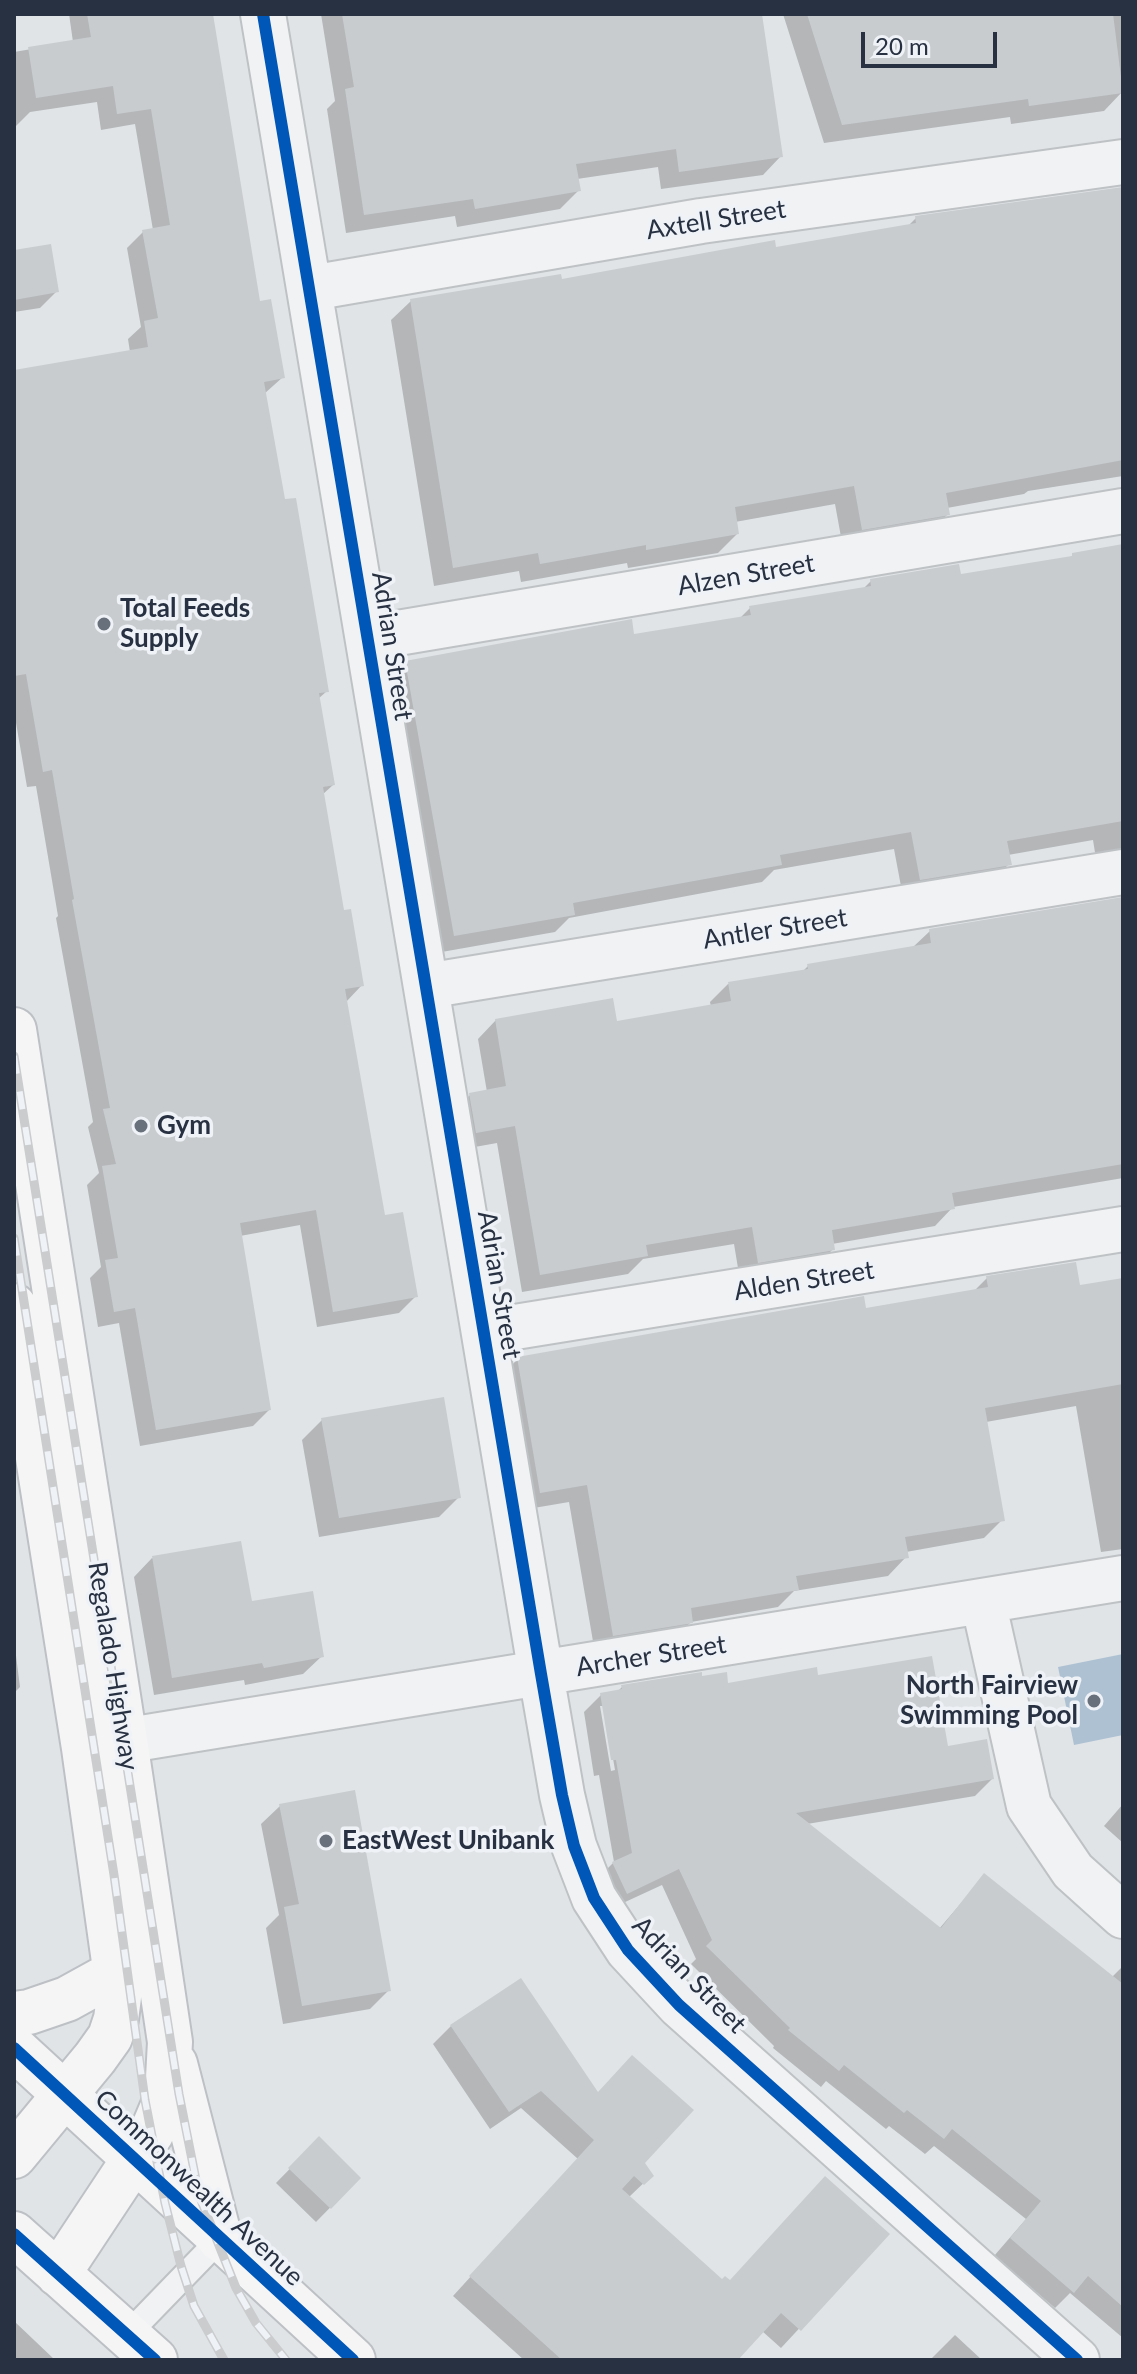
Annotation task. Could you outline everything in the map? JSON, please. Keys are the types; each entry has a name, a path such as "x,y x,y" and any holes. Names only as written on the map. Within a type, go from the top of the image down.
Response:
{"main road":[{"name":"Regalado Highway","path":"14,1030 105,1744 119,1997 110,2037 14,2156"},
{"name":"Regalado Highway","path":"14,1306 170,2042 163,2106 152,2132 58,2274"},
{"path":"14,2014 67,1999 116,1972"},
{"path":"170,2042 220,2239"},
{"name":"Commonwealth Avenue","path":"14,2048 353,2360"},
{"path":"14,2234 141,2348"}],"street":[{"name":"Adrian Street","path":"263,14 541,1674 574,1846 594,1898 628,1950 679,2005 1077,2360"},
{"name":"Axtell Street","path":"311,288 701,221 1123,162"},
{"name":"Alzen Street","path":"368,638 1123,511"},
{"name":"Antler Street","path":"426,986 1123,872"},
{"name":"Alden Street","path":"484,1332 1123,1229"},
{"name":"Archer Street","path":"105,1744 1123,1578"},
{"path":"983,1601 1029,1806 1073,1871 1123,1916"}],"lane":[{"path":"141,2348 220,2239"}],"water":[{"name":"North Fairview Swimming Pool","path":"1123,1654 1123,1735 1074,1745 1058,1667"}],"building":[{"path":"87,14 213,14 260,301 271,299 285,378 264,382 285,499 296,498 329,692 319,693 335,785 323,787 344,910 351,909 364,986 345,989 385,1215 403,1212 418,1297 333,1312 316,1210 240,1223 271,1410 156,1430 135,1308 114,1312 105,1260 118,1258 102,1166 116,1164 103,1109 110,1108 52,770 43,772 26,674 14,676 14,370 148,347 144,321 158,318 142,230 170,225 151,109 117,114 113,86 36,98 28,47 91,37"},
{"path":"342,14 762,14 783,157 679,172 676,149 576,164 581,191 475,209 473,199 364,215 345,89 354,87"},
{"path":"807,14 1113,14 1123,93 1029,106 1028,99 842,125"},
{"path":"1123,187 1123,460 946,493 950,515 862,530 854,486 735,507 739,534 646,550 646,545 540,564 538,553 453,568 410,299 561,274 562,279 775,240 776,247 916,223 915,216"},
{"path":"51,244 59,292 14,300 14,250"},
{"path":"1123,544 1123,821 1007,841 1012,865 920,880 911,832 780,855 782,865 573,903 575,915 454,936 405,661 632,619 634,634 751,615 749,606 871,586 870,579 959,564 961,574 1072,556 1072,553"},
{"path":"1123,897 1123,1164 952,1193 955,1209 832,1230 835,1250 758,1263 752,1227 646,1245 648,1256 540,1275 515,1126 476,1133 469,1093 506,1086 495,1019 613,998 617,1021 731,1001 728,982 808,969 807,964 931,943 929,929"},
{"path":"1076,1262 1080,1285 1123,1278 1123,1384 985,1408 1005,1521 905,1537 909,1558 796,1576 799,1590 691,1608 693,1623 613,1636 587,1485 540,1493 517,1357 864,1296 866,1308 988,1287 986,1276"},
{"path":"444,1397 461,1498 339,1518 321,1418"},
{"path":"241,1541 252,1601 313,1591 324,1657 264,1668 262,1663 172,1678 152,1556"},
{"path":"932,1656 948,1746 987,1739 994,1779 796,1813 941,1928 984,1873 1123,1984 1123,2307 1088,2276 1074,2293 1010,2238 1041,2201 952,2129 944,2139 907,2110 904,2113 844,2065 839,2071 788,2030 790,2028 706,1946 712,1940 679,1869 627,1894 612,1862 632,1853 616,1760 611,1760 600,1693 622,1689 621,1685 702,1672 702,1676 727,1672 728,1683 817,1667 818,1675"},
{"path":"355,1790 391,1991 302,2006 284,1907 299,1904 279,1804"},
{"path":"521,1978 598,2092 632,2055 694,2110 645,2163 654,2176 644,2185 634,2176 622,2189 722,2279 725,2276 730,2280 825,2176 890,2234 801,2331 781,2313 738,2360 562,2360 469,2276 594,2140 541,2091 509,2112 450,2025"},
{"path":"319,2136 361,2178 331,2209 288,2168"}],"railway":[{"path":"14,1056 179,2094 199,2195 236,2288 256,2323 286,2360"},
{"path":"14,1238 114,1875 145,2100 181,2266 194,2306 224,2360"}],"cycle path":[{"path":"263,14 541,1674 574,1846 594,1898 628,1950 679,2005 1077,2360"},
{"path":"14,2048 353,2360"},
{"path":"14,2234 155,2360"}],"place":[{"name":"Total Feeds Supply","path":"104,624"},
{"name":"Gym","path":"141,1126"},
{"name":"North Fairview Swimming Pool","path":"1094,1701"},
{"name":"EastWest Unibank","path":"326,1841"}]}
